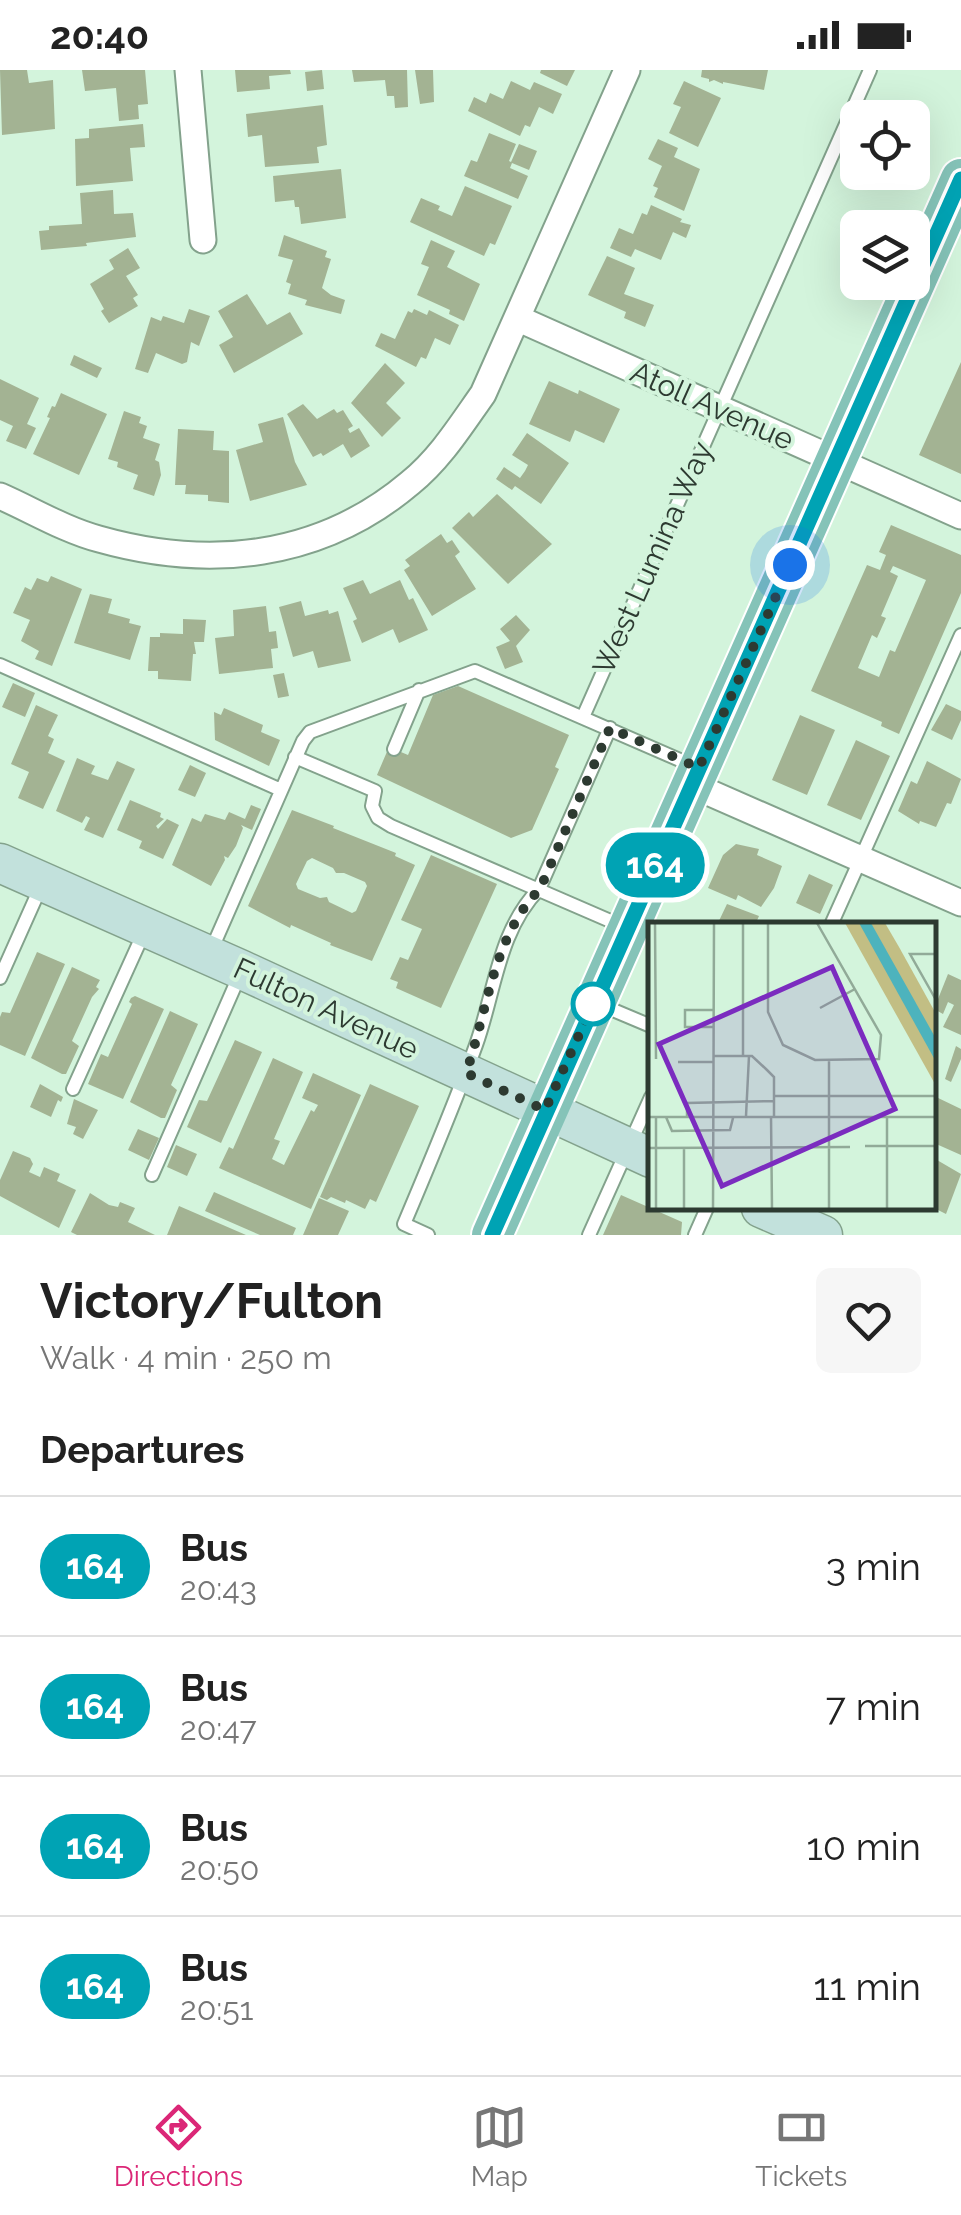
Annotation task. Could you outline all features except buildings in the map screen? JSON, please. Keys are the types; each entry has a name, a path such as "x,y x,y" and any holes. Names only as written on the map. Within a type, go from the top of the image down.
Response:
{"main road":[{"path":"492,1235 961,179"}],"street":[{"path":"188,70 204,240"},
{"path":"0,496 94,538 150,551 205,557 259,552 318,538 384,502 413,481 452,439 483,394 628,70"},
{"name":"Atoll Avenue","path":"519,319 961,516"},
{"path":"695,776 961,903"},
{"name":"Fulton Avenue","path":"0,863 640,1153"},
{"path":"767,1210 824,1235"}],"lane":[{"name":"West Lumina Way","path":"583,716 870,70"},
{"path":"832,922 961,635"},
{"path":"0,666 281,790"},
{"path":"152,1176 281,790 310,732 475,670 610,728 695,776"},
{"path":"394,749 419,690"},
{"path":"428,1235 404,1224 466,1073 492,978 524,904 540,889 610,728"},
{"path":"296,758 376,791"},
{"path":"382,778 372,806 378,818 391,826 627,928"},
{"path":"0,978 43,882"},
{"path":"73,1088 146,927"},
{"path":"594,1002 648,1025"},
{"path":"589,1235 640,1153 648,1112"},
{"path":"695,1235 706,1210"}],"bus line":[{"name":"164","path":"492,1235 961,179"}],"route":[{"path":"593,1004 545,1110 466,1073 492,978 524,904 540,889 610,728 699,768 790,565"}]}
